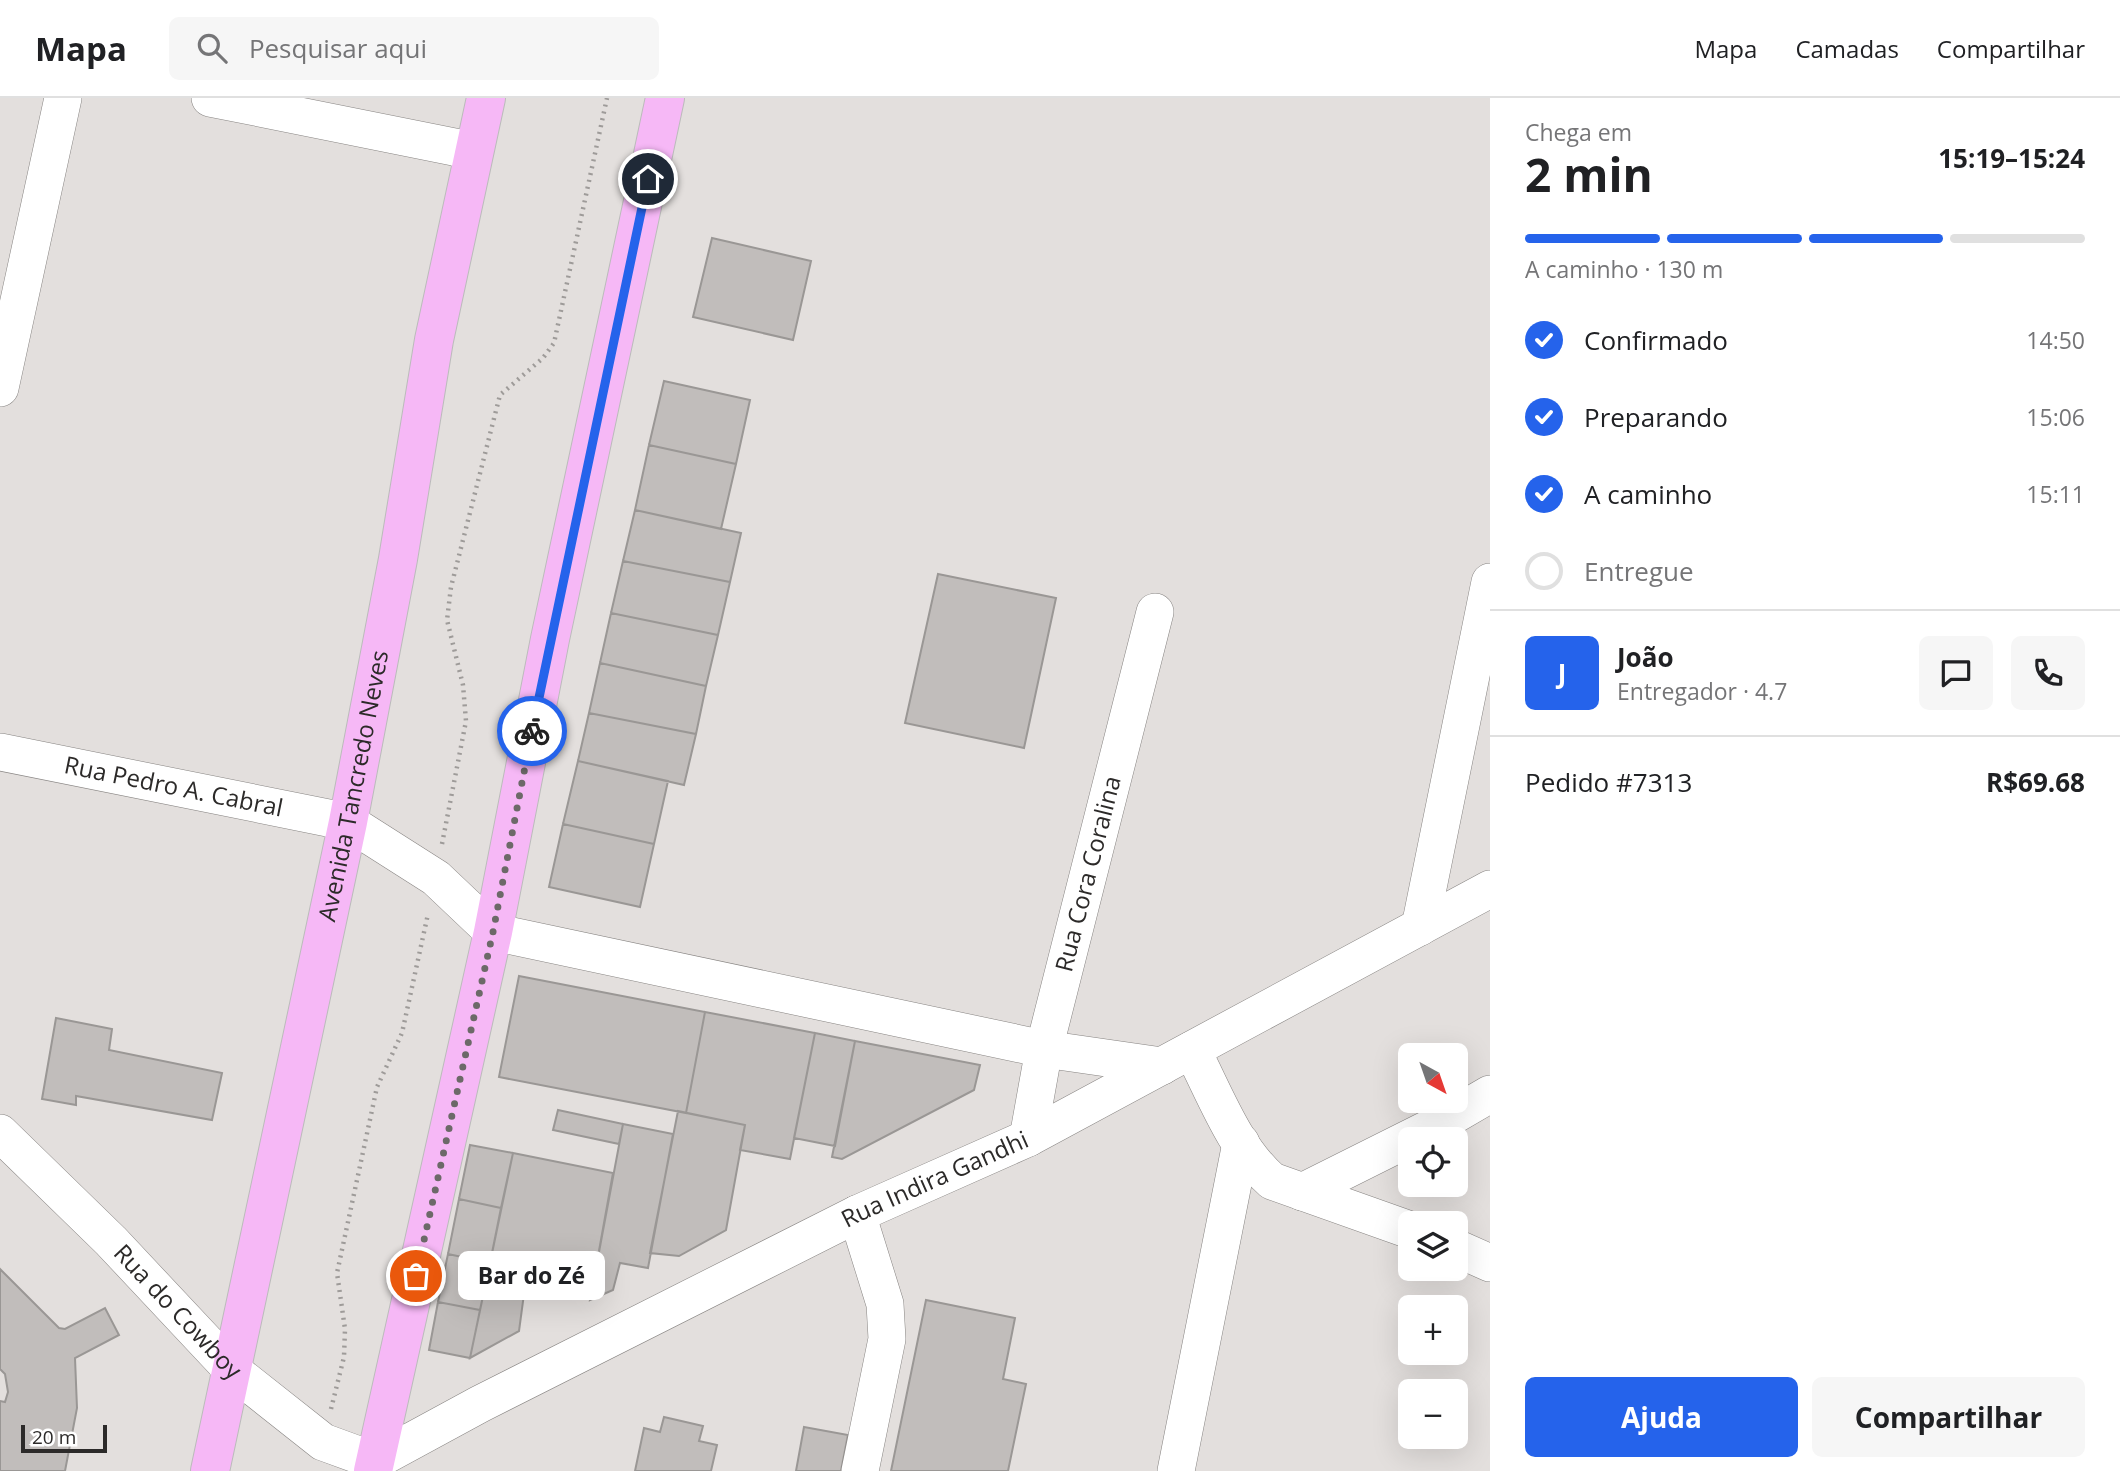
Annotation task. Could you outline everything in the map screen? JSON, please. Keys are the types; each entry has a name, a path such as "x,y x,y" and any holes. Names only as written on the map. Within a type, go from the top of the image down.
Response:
{"main road":[{"name":"Avenida Tancredo Neves","path":"210,1471 348,822 398,559 434,340 486,98"},
{"path":"374,1466 493,932 552,625 665,98"}],"street":[{"path":"0,388 63,98"},
{"path":"210,98 474,150"},
{"path":"1420,927 1490,582"},
{"name":"Rua Cora Coralina","path":"1028,1138 1044,1049 1155,612"},
{"name":"Rua Pedro A. Cabral","path":"0,752 348,822"},
{"path":"348,822 436,878 493,932 1044,1049 1177,1058 1241,1143 1255,1166 1272,1181 1398,1226"},
{"name":"Rua Indira Gandhi","path":"374,1466 480,1404 857,1214 1028,1138 1490,889"},
{"path":"1302,1192 1442,1122 1490,1094"},
{"name":"Rua do Cowboy","path":"0,1133 111,1241 232,1370 323,1442 374,1466"},
{"path":"1176,1471 1241,1143"},
{"path":"857,1214 885,1304 887,1339 860,1471"},
{"path":"1468,1254 1490,1264"}],"path":[{"path":"323,1442 344,1356 345,1328 337,1273 377,1087 402,1033 436,878 466,721 463,685 447,620 451,587 500,395 543,358 554,343 607,98"}],"building":[{"path":"712,238 811,261 793,340 693,317"},
{"path":"664,381 750,400 736,464 649,445"},
{"path":"649,445 736,464 721,529 635,510"},
{"path":"635,510 741,533 730,582 623,561"},
{"path":"623,561 730,582 718,635 611,613"},
{"path":"938,574 1056,598 1024,748 905,723"},
{"path":"611,613 718,635 706,686 600,663"},
{"path":"600,663 706,686 696,734 589,713"},
{"path":"589,713 696,734 684,785 578,761"},
{"path":"578,761 668,781 654,844 563,824"},
{"path":"563,824 654,844 640,907 549,887"},
{"path":"519,976 705,1012 686,1113 499,1077"},
{"path":"705,1012 815,1033 790,1159 740,1150 745,1125 686,1113"},
{"path":"56,1018 112,1029 109,1050 222,1073 212,1120 76,1096 76,1105 42,1099"},
{"path":"815,1033 855,1041 835,1146 794,1138"},
{"path":"855,1041 980,1065 974,1090 842,1159 832,1157"},
{"path":"558,1110 623,1124 619,1144 553,1130"},
{"path":"678,1111 745,1125 726,1230 679,1256 650,1253"},
{"path":"623,1124 673,1134 648,1268 620,1263 613,1290 590,1300"},
{"path":"470,1145 513,1153 501,1208 459,1199"},
{"path":"513,1153 613,1173 593,1284 490,1263"},
{"path":"459,1199 501,1208 490,1263 448,1254"},
{"path":"448,1254 490,1263 480,1310 438,1302"},
{"path":"490,1263 520,1269 515,1293 524,1294 519,1331 470,1358"},
{"path":"0,1269 59,1328 65,1329 105,1308 119,1335 75,1358 77,1408 65,1471 0,1471 0,1401 5,1402 8,1392 5,1374 0,1369"},
{"path":"926,1300 1015,1318 1003,1379 1026,1384 1008,1471 891,1471"},
{"path":"438,1302 480,1310 470,1358 429,1350"},
{"path":"664,1417 703,1426 699,1441 717,1445 711,1471 635,1471 644,1428 660,1432"},
{"path":"804,1427 848,1435 841,1471 796,1471"}],"way so far":[{"path":"416,1276 493,932 532,731"}],"place":[{"name":"Bar do Zé","path":"416,1276"}],"route":[{"path":"532,731 648,179"}]}
